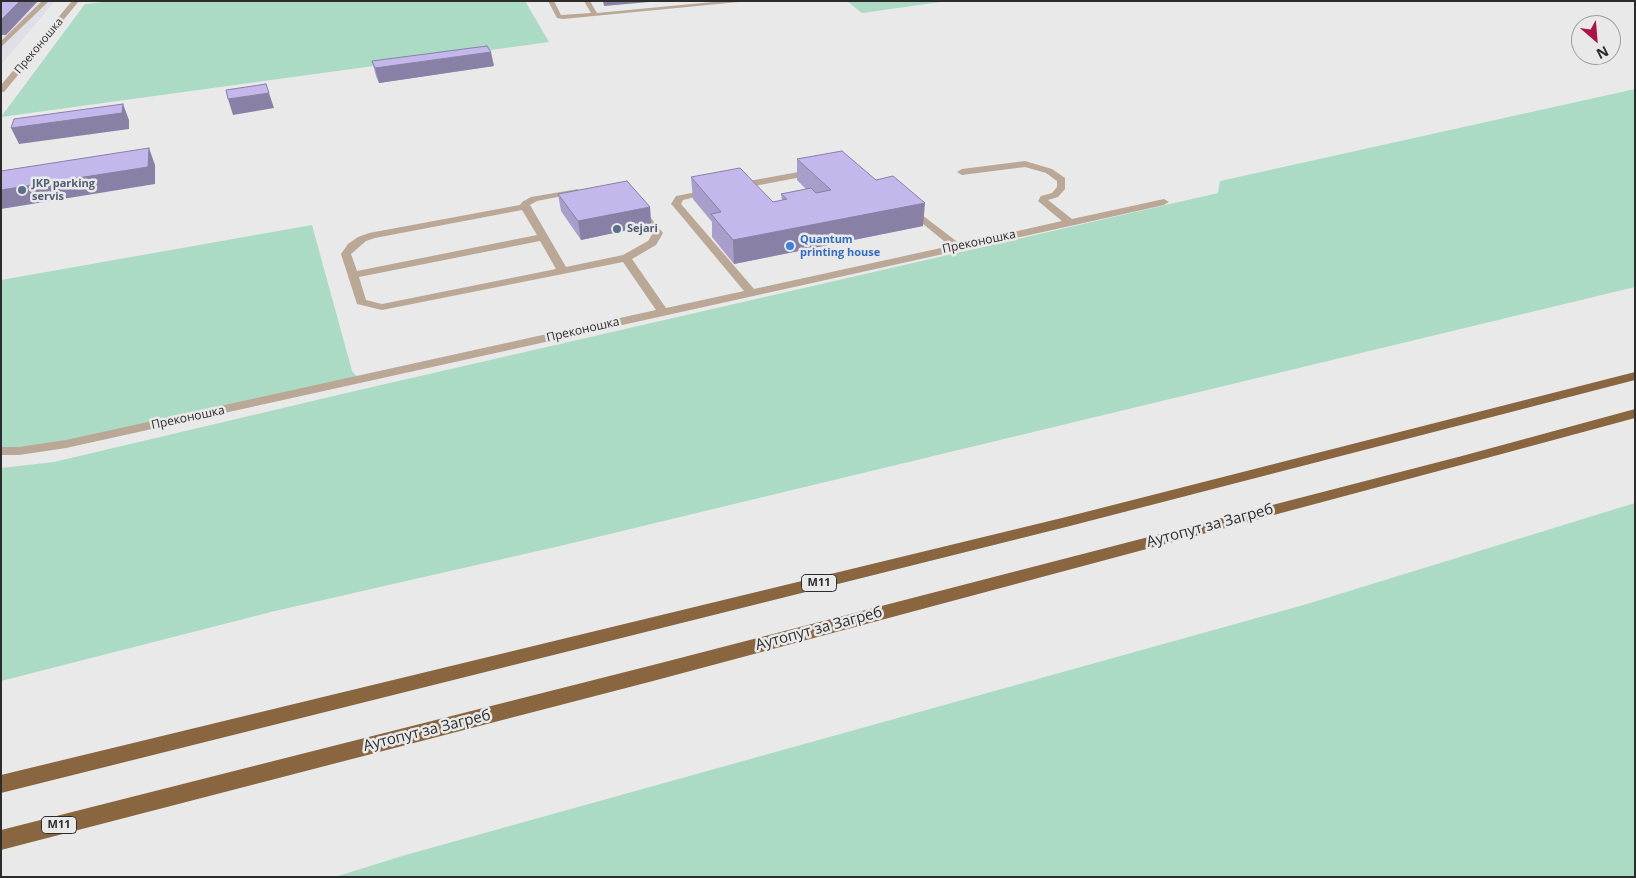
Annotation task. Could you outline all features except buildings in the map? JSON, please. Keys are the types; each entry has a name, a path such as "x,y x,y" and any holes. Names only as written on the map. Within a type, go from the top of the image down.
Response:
{"highway":[{"name":"M11","path":"1,784 942,553 1635,376"},
{"name":"Аутопут за Загреб","path":"1,840 644,676 1635,413"}],"lane":[{"path":"2,43 46,1"},
{"name":"Преконошка","path":"1,90 76,1"},
{"path":"551,1 559,17 746,1"},
{"path":"587,1 595,15"},
{"path":"962,172 1025,164 1050,170 1062,180 1062,187 1054,194 1044,198 1043,201 1070,222"},
{"path":"751,292 676,204 679,198 828,170"},
{"path":"582,190 534,198 525,204 524,207 373,235 362,239 352,246 346,254 361,302 382,307 626,258 652,243 658,232 635,203"},
{"path":"900,200 956,247"},
{"name":"Преконошка","path":"1,451 19,451 66,444 1164,202"},
{"path":"524,207 563,271"},
{"path":"353,275 543,237"},
{"path":"626,258 663,312"}],"shaded area":[{"path":"1,1 55,1 1,65"}],"green space":[{"path":"114,1 525,1 549,42 1,117 85,4"},
{"path":"847,1 947,1 862,13"},
{"path":"1635,89 1635,287 564,545 275,611 1,681 1,468 54,462 1218,193 1220,181"},
{"path":"312,225 352,371 360,380 66,444 1,451 1,280"},
{"path":"1635,503 1635,877 335,877 402,856 1307,604"}],"place":[{"name":"JKP parking servis","path":"22,190"},
{"name":"Sejari","path":"617,229"},
{"name":"Quantum printing house","path":"790,246"}]}
